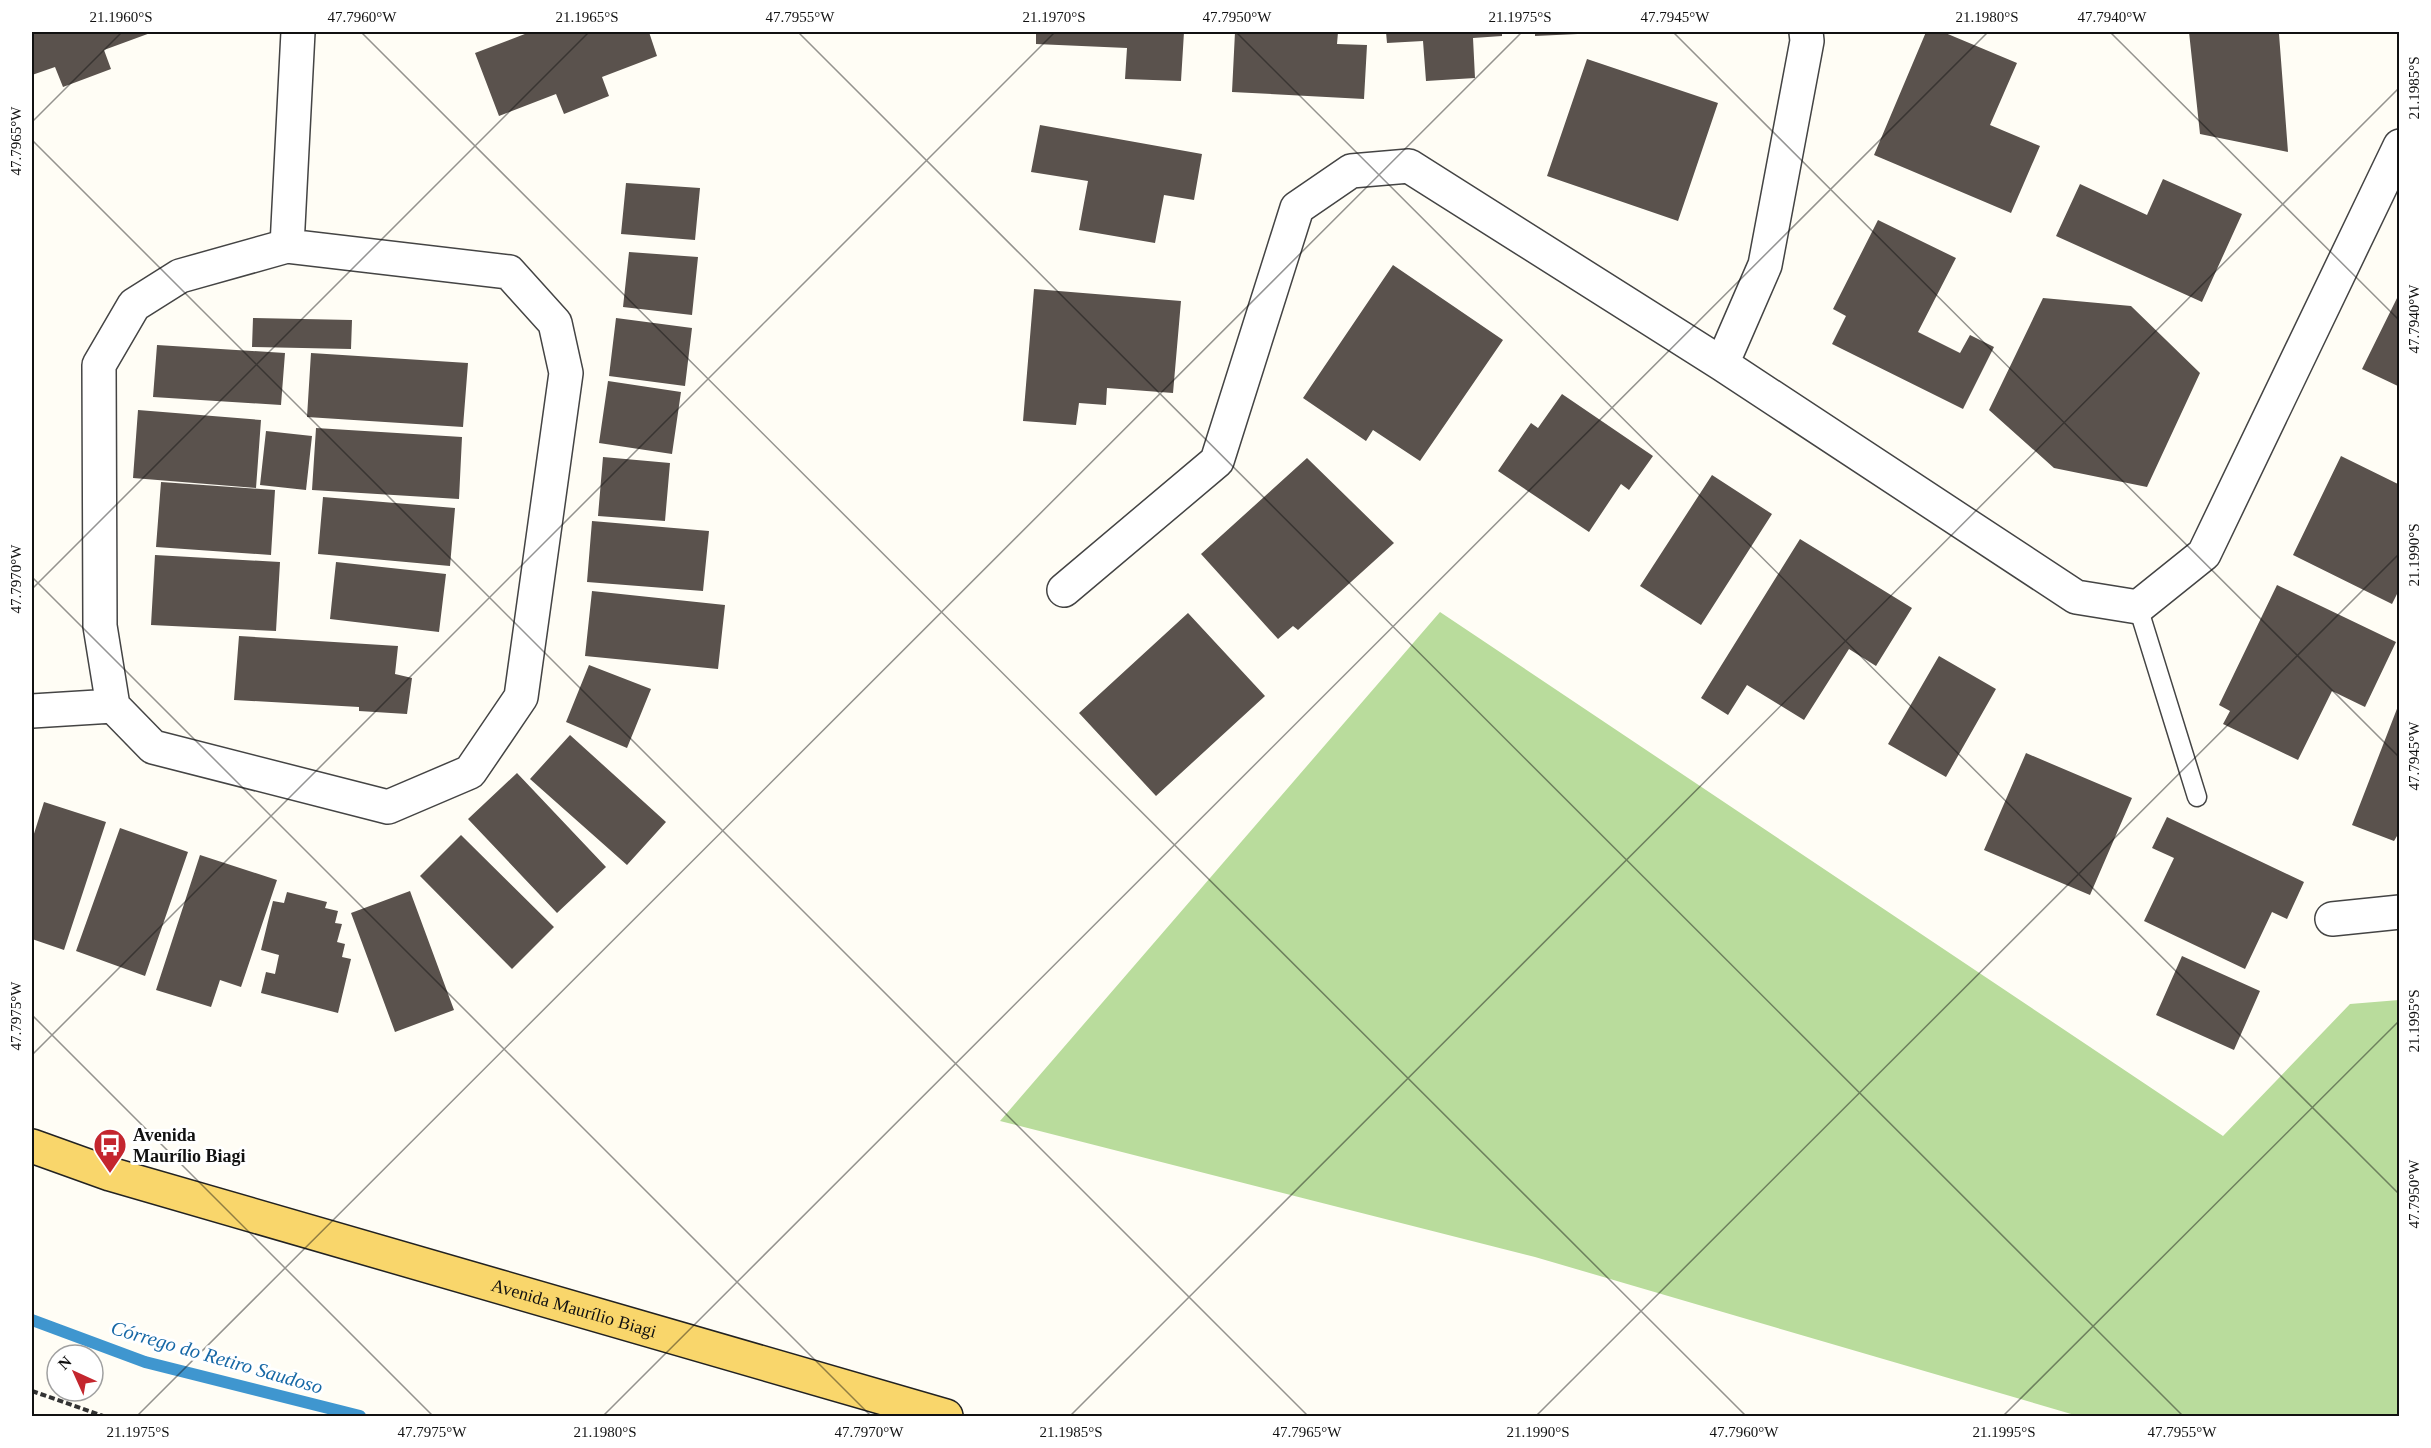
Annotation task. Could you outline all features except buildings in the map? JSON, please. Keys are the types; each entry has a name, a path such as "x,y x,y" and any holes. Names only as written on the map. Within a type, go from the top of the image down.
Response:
{"main road":[{"name":"Avenida Maurílio Biagi","path":"32,1146 121,1177 946,1416"}],"street":[{"path":"287,246 298,32"},
{"path":"1722,364 1765,265 1807,41 1806,32"},
{"path":"1064,590 1217,461 1297,208 1351,171 1409,166 1722,364 2076,597 2138,607 2204,554 2400,146"},
{"path":"287,246 509,272 555,323 566,373 521,698 470,772 388,807 153,747 112,706 100,626 99,365 134,305 180,276 287,246"},
{"path":"32,711 112,706"},
{"path":"2332,920 2400,912"}],"lane":[{"path":"2138,607 2197,797"}],"path":[{"path":"32,1391 104,1416"}],"green space":[{"path":"1440,612 2223,1136 2350,1004 2399,1000 2399,1416 2078,1416 1535,1257 1000,1121"}],"waterway":[{"name":"Córrego do Retiro Saudoso","path":"32,1320 145,1362 360,1416"}],"place":[{"name":"Avenida Maurílio Biagi","path":"110,1174"}]}
